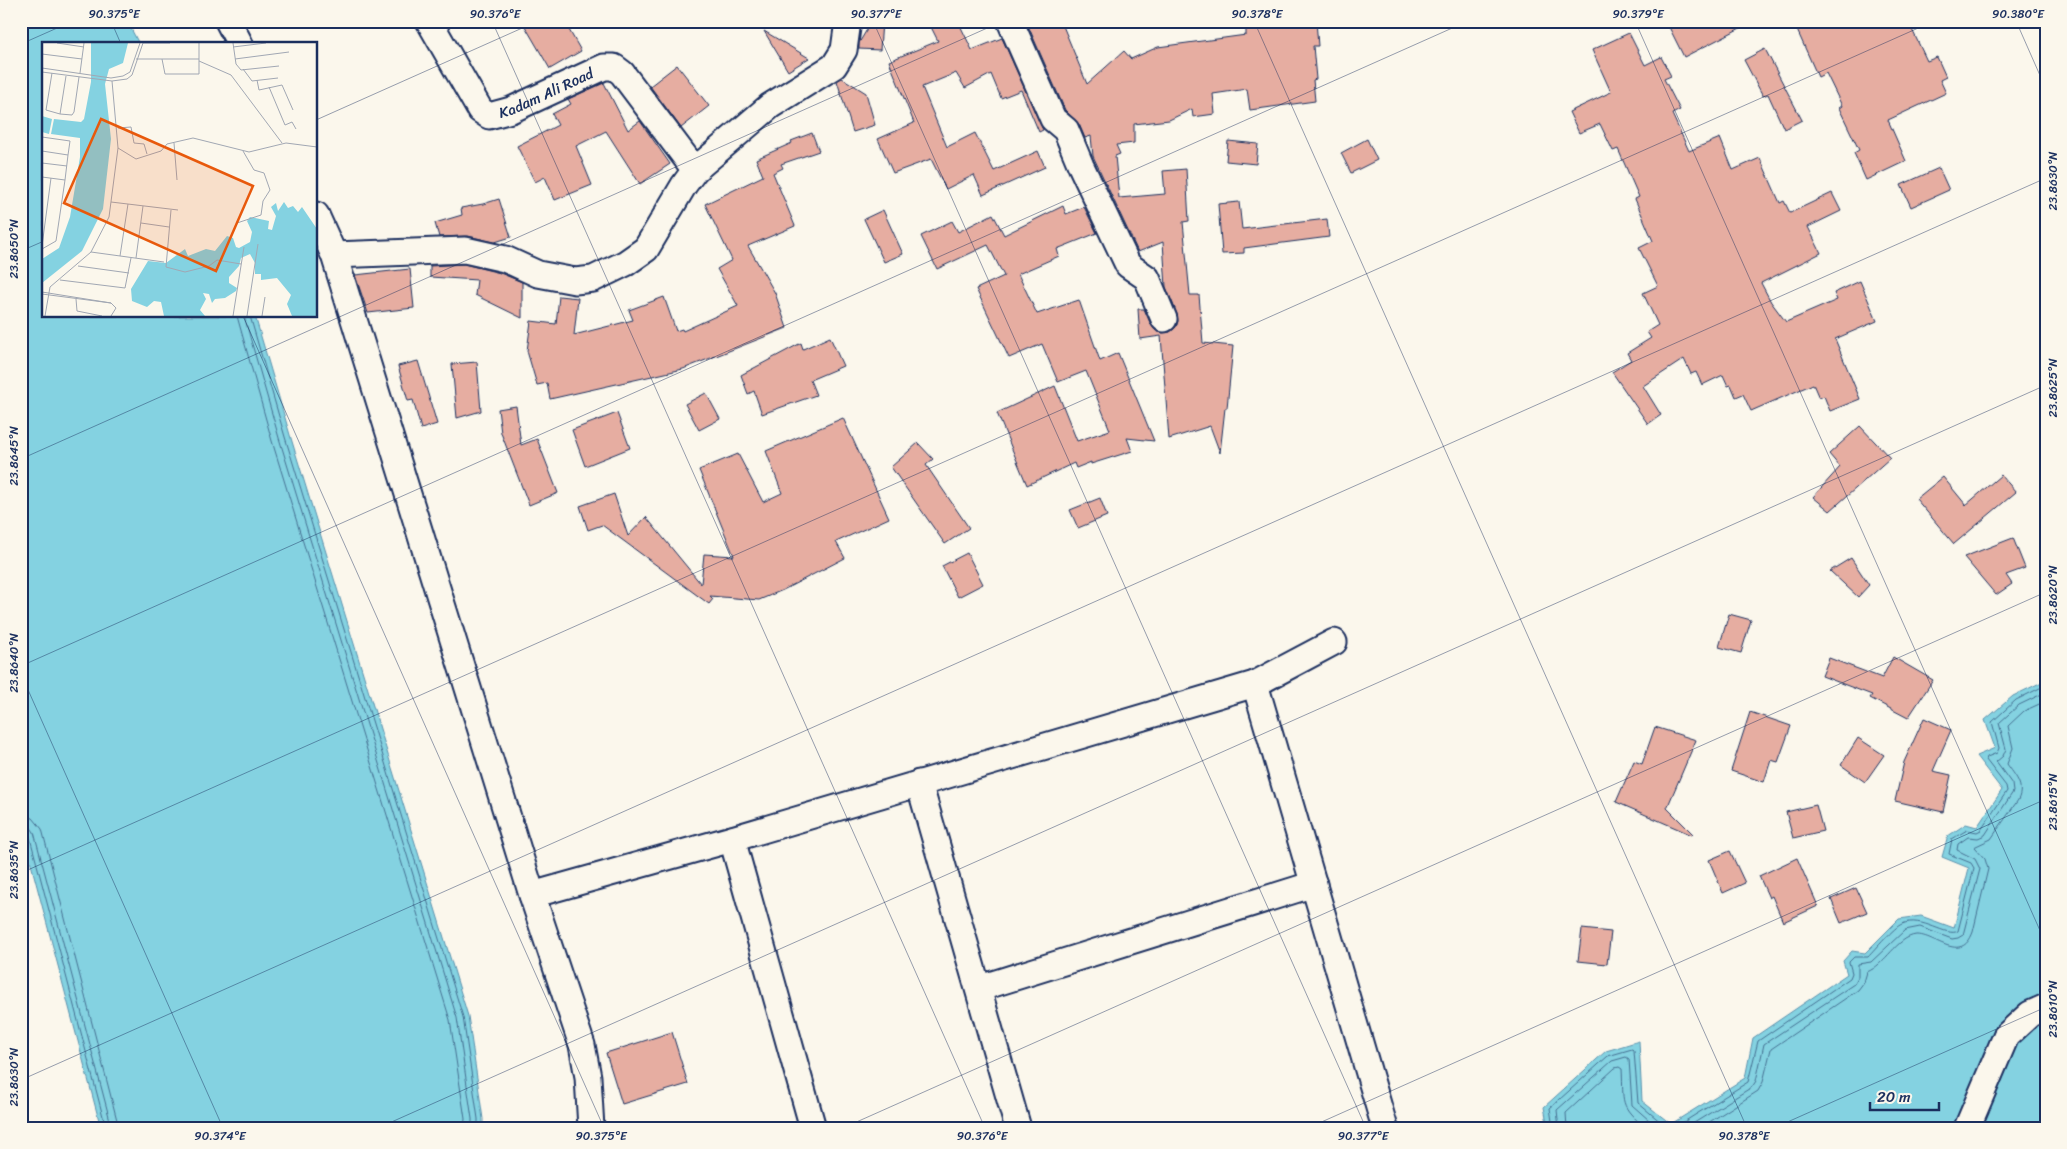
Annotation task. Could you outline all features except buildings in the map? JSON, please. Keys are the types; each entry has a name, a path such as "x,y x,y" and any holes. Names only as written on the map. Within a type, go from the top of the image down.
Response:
{"street":[{"name":"Kadam Ali Road","path":"429,21 480,110 489,116 511,110 604,67 614,68 622,73 694,170"},
{"path":"334,255 465,250 505,259 538,274 575,281 593,278 626,263 646,249 694,170 770,106 834,66 844,50 848,21"},
{"path":"1010,21 1054,120 1066,130 1081,166 1128,264 1147,278 1164,319"},
{"path":"318,219 334,255 532,895 582,1045 588,1077 591,1128"},
{"path":"532,895 732,839 1255,684 1334,642"},
{"path":"1255,684 1385,1128"},
{"path":"920,783 980,988 1018,1128"},
{"path":"732,839 813,1128"},
{"path":"980,988 1314,884"},
{"path":"1967,1128 2006,1036 2030,1014 2046,1007"}],"water":[{"path":"21,21 127,21 138,42 42,42 42,318 256,318 468,1016 483,1128 101,1128 21,826"},
{"path":"2046,680 2046,1128 1548,1128 1544,1107 1606,1051 1639,1041 1642,1101 1671,1124 1745,1078 1753,1038 1847,974 1843,961 1852,951 1865,953 1899,919 1921,916 1954,928 1969,868 1942,857 1948,836 1966,824 1977,827 2002,790 1976,756 1995,748 1985,720 2013,696"}]}
